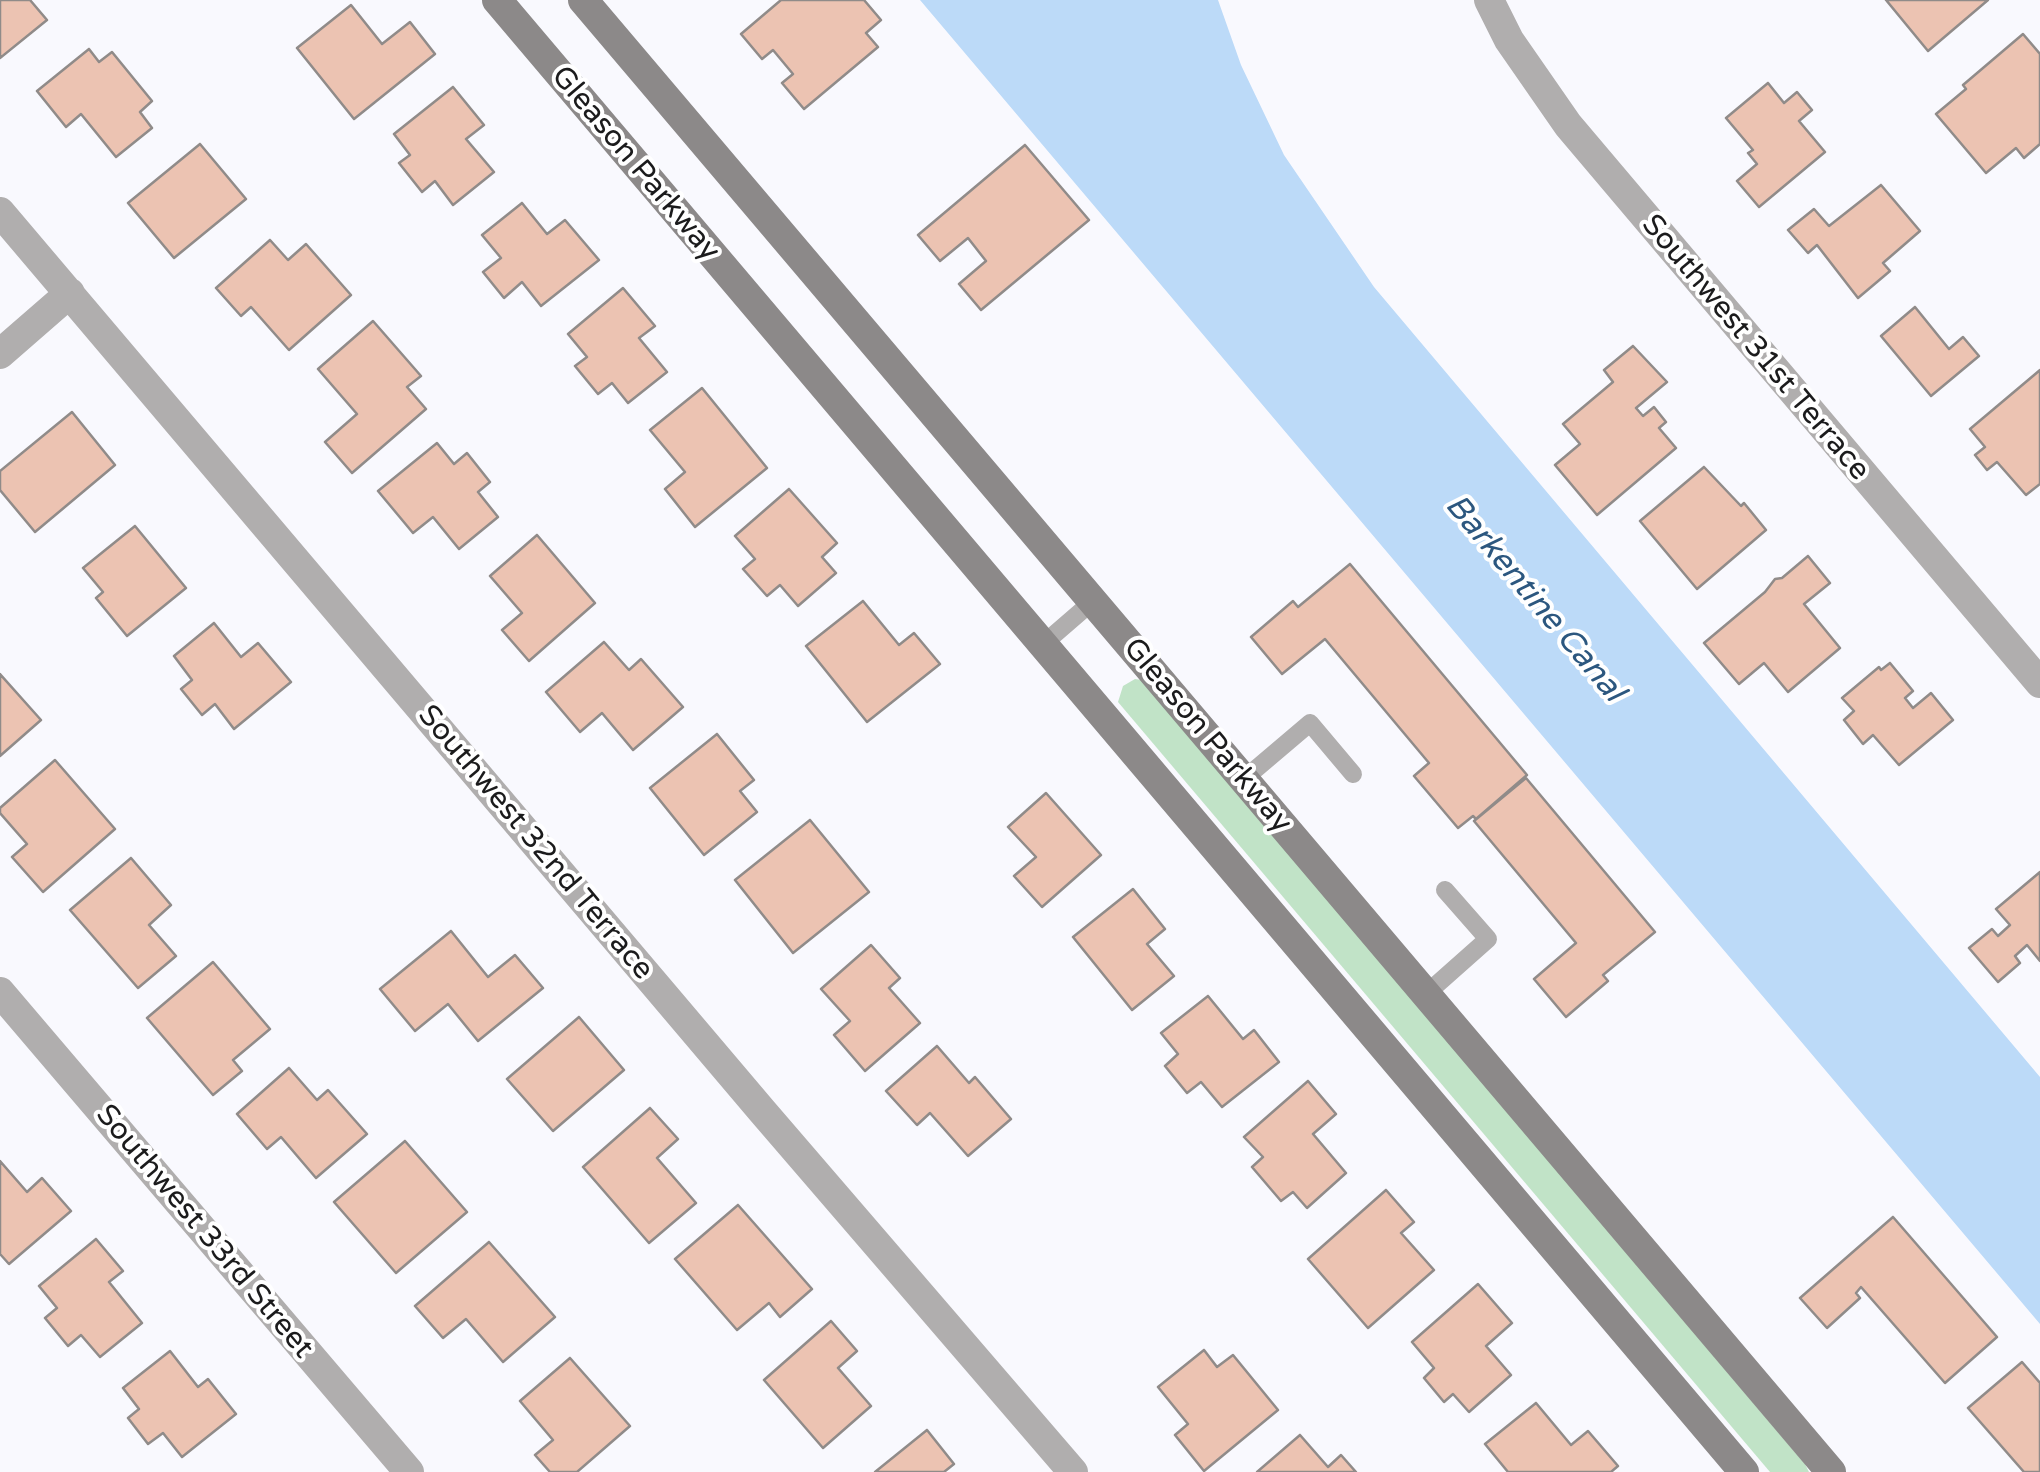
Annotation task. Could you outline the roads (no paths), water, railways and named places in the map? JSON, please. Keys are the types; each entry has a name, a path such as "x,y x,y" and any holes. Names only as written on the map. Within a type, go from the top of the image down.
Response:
{"main road":[{"name":"Gleason Parkway","path":"497,0 1744,1472"},
{"name":"Gleason Parkway","path":"583,0 1831,1472"}],"street":[{"name":"Southwest 31st Terrace","path":"1489,0 1509,40 1579,138 2040,683"},
{"name":"Southwest 32nd Terrace","path":"0,212 1073,1472"},
{"path":"0,354 70,294"},
{"name":"Southwest 33rd Street","path":"0,992 409,1472"}],"lane":[{"path":"1041,646 1093,601"},
{"path":"1244,779 1310,723 1354,774"},
{"path":"1426,994 1488,940 1445,890"}],"water":[{"name":"Barkentine Canal","path":"920,0 1218,0 1241,65 1284,155 1374,287 2040,1077 2040,1324"}]}
